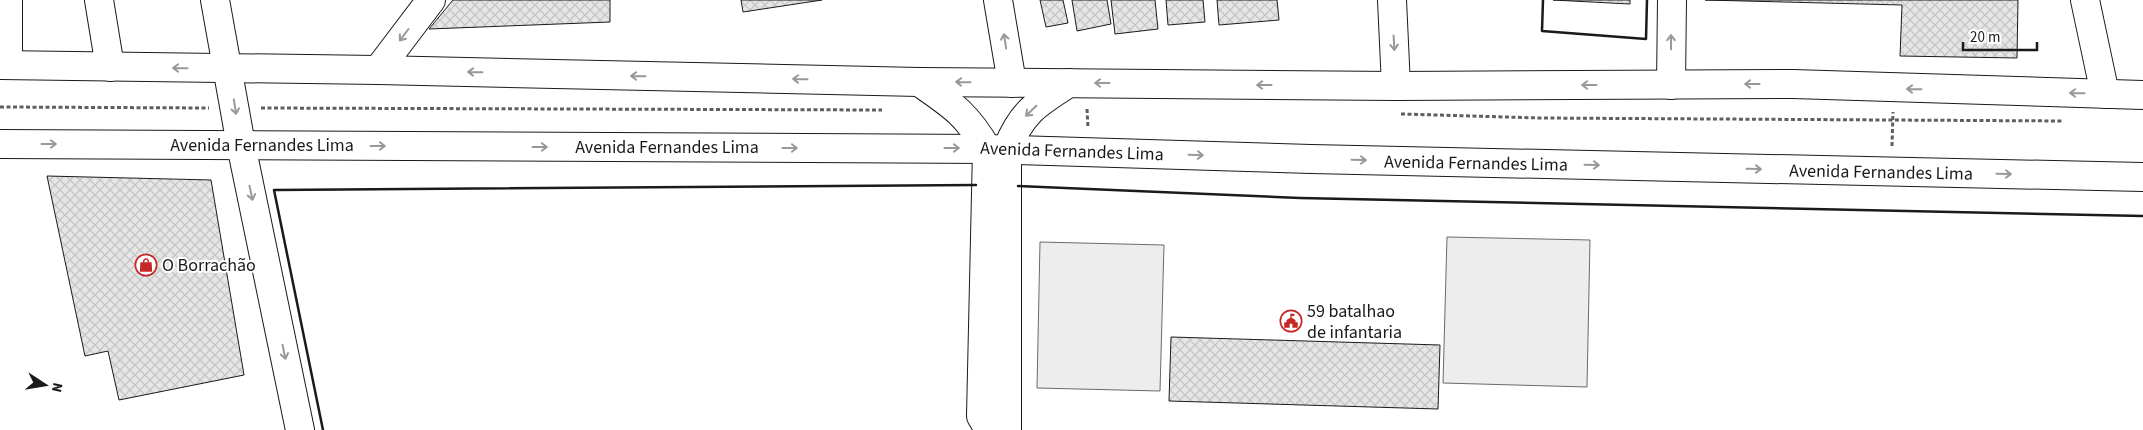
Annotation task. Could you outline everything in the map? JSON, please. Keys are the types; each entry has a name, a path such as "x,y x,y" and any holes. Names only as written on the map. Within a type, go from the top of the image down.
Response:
{"main road":[{"path":"8,0 4,65 378,70 1012,83 1396,86 1794,84 1893,89 2143,95"},
{"path":"99,0 110,67"},
{"path":"215,0 229,68 241,145 300,430"},
{"path":"378,70 431,0"},
{"path":"998,0 1012,83"},
{"path":"1392,0 1396,86"},
{"path":"1671,84 1672,0"},
{"path":"2085,0 2105,94"},
{"path":"919,82 962,112 997,149 1007,430"},
{"path":"989,430 982,416 997,149 1032,109 1078,83"},
{"name":"Avenida Fernandes Lima","path":"0,144 997,149 2143,177"}],"path":[{"path":"1078,83 1089,152"},
{"path":"1891,172 1893,89"}],"shaded area":[{"path":"1447,237 1590,240 1587,387 1443,383"},
{"path":"1040,242 1164,245 1160,391 1037,388"}],"building":[{"path":"453,0 610,0 610,22 429,29"},
{"path":"741,0 822,0 743,12"},
{"path":"1040,0 1063,0 1068,23 1046,27"},
{"path":"1072,0 1107,0 1111,24 1077,31"},
{"path":"1111,0 1155,0 1158,29 1115,34"},
{"path":"1166,0 1203,0 1205,22 1168,25"},
{"path":"1217,0 1277,0 1279,20 1219,25"},
{"path":"1553,0 1630,0 1630,4"},
{"path":"1705,0 2018,0 2017,58 1900,56 1902,5"},
{"name":"O Borrachão","path":"47,176 211,180 244,375 119,400 108,351 85,356"},
{"path":"1171,337 1440,345 1438,409 1169,401"}],"wall":[{"path":"1543,0 1542,31 1646,39 1647,0"},
{"path":"323,430 274,190 976,185"},
{"path":"1018,186 1300,198 2143,216"}],"place":[{"name":"O Borrachão","path":"146,265"},
{"name":"59 batalhao de infantaria","path":"1291,321"}]}
